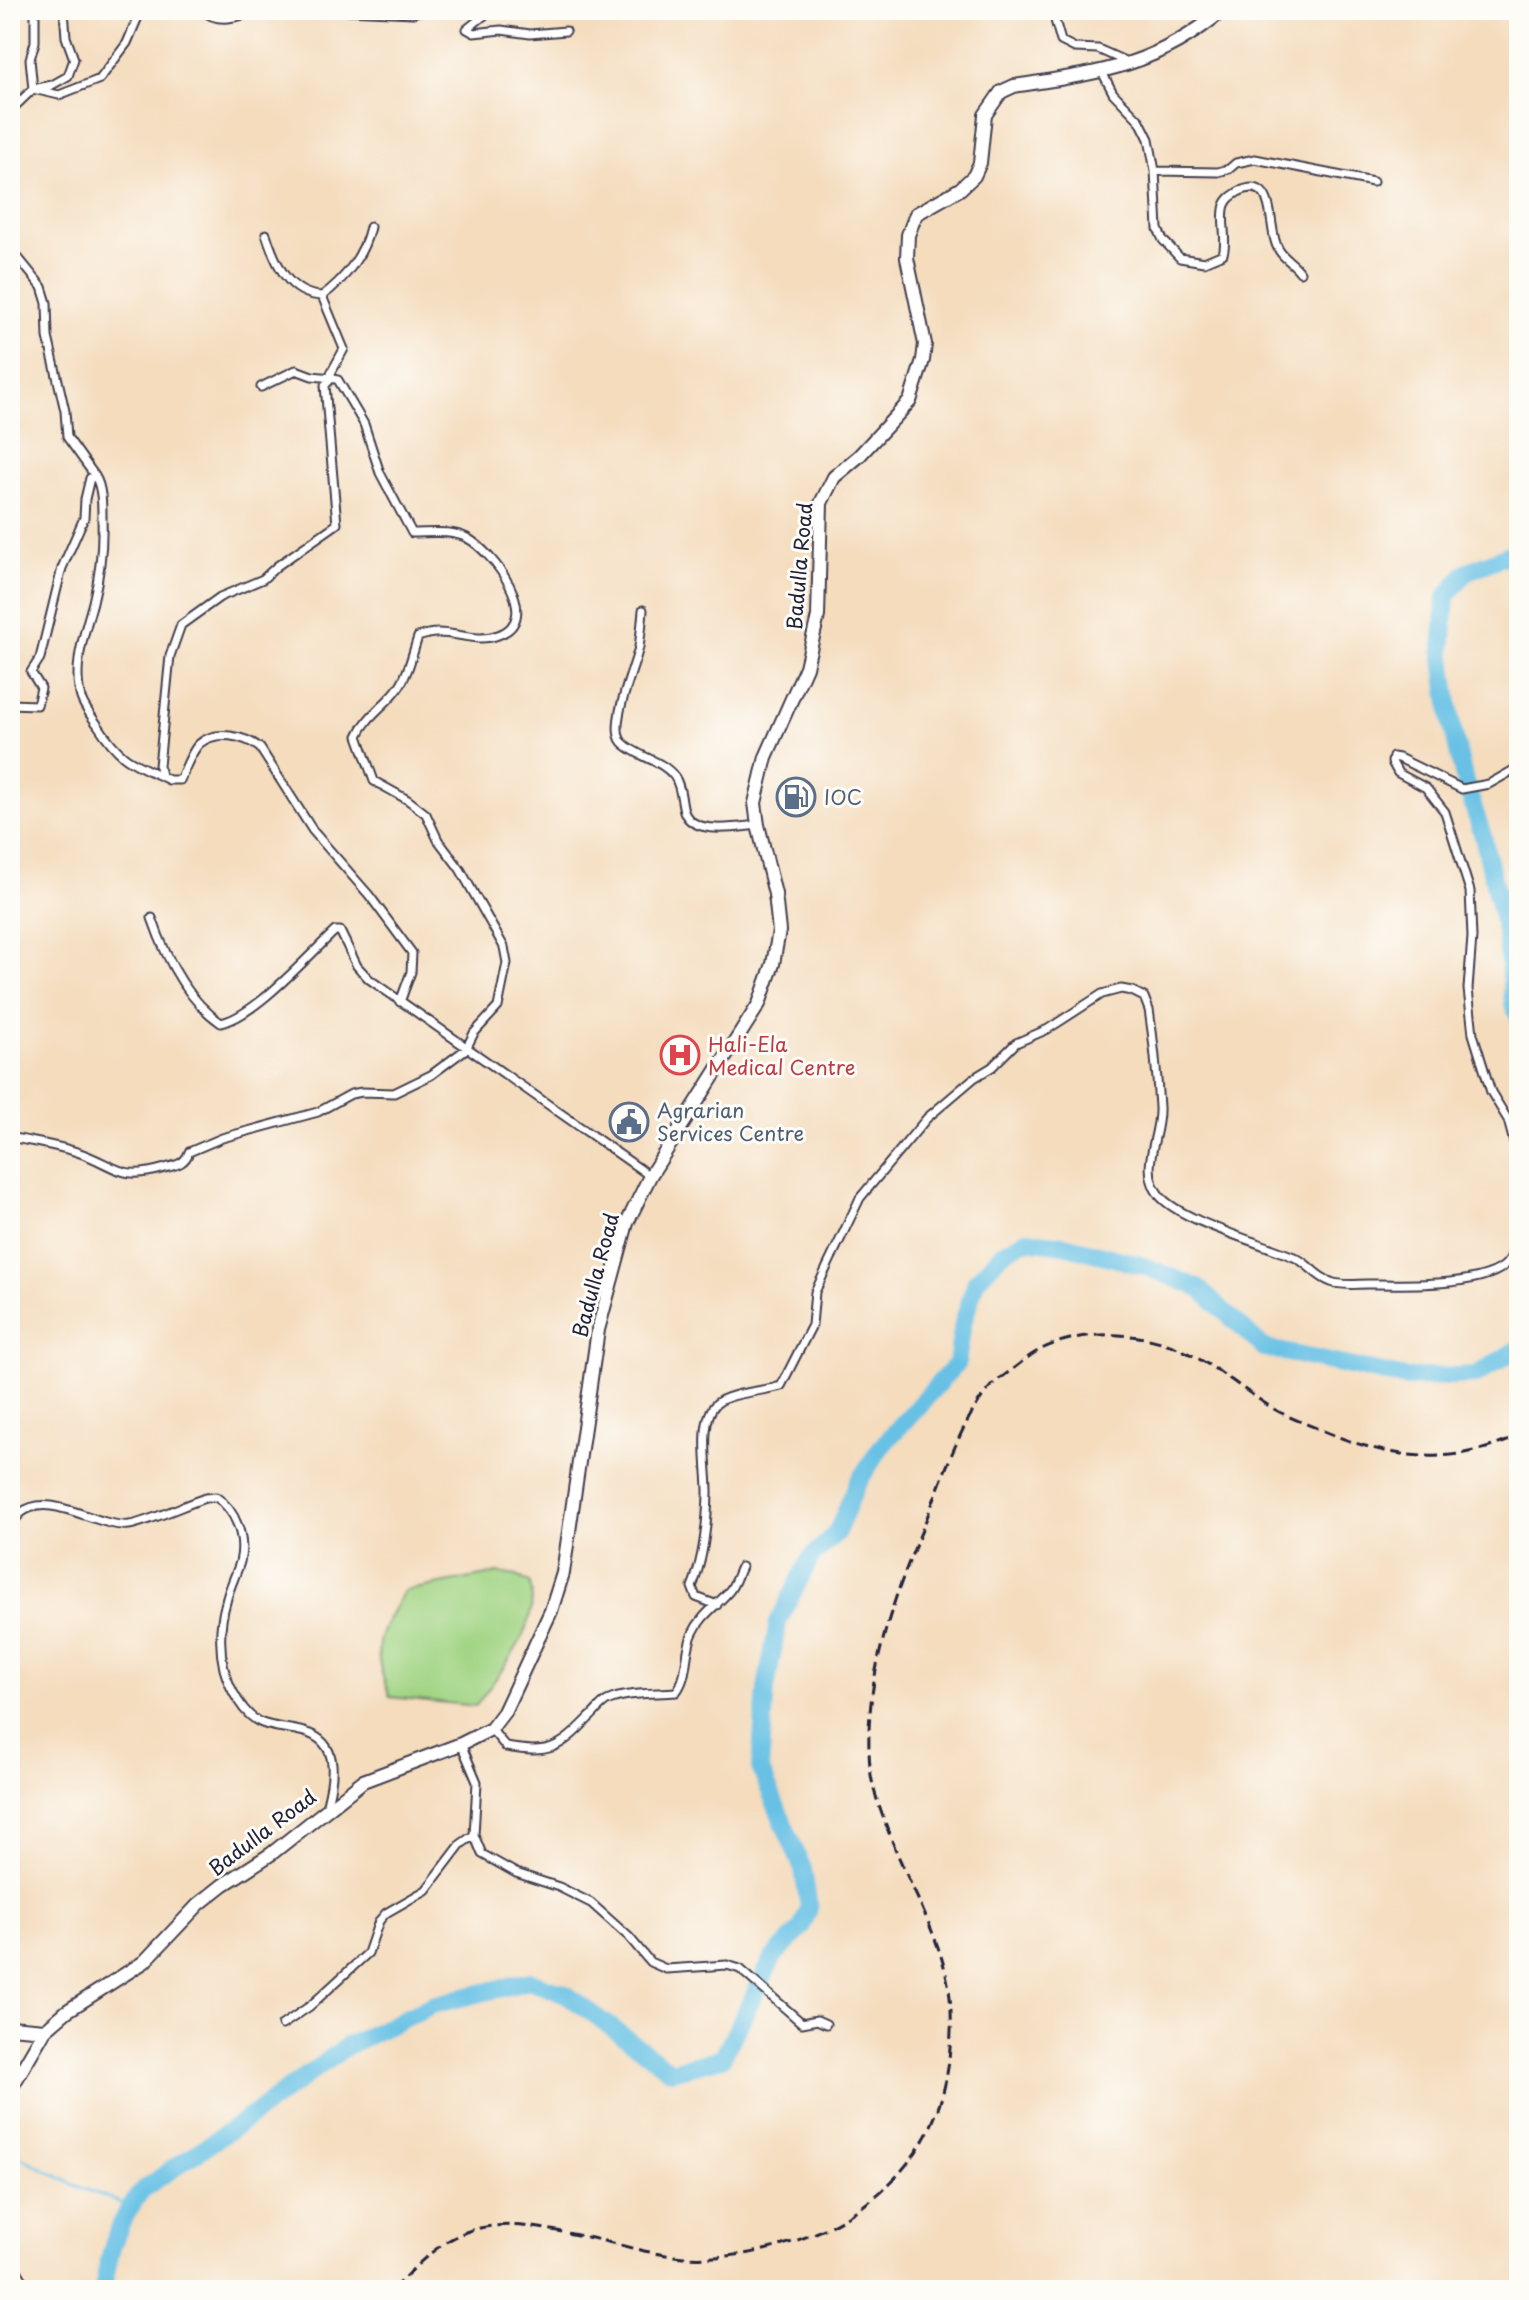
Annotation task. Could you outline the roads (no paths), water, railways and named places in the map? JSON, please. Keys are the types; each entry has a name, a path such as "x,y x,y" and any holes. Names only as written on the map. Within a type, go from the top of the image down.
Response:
{"main road":[{"name":"Badulla Road","path":"10,2090 45,2030 67,2011 144,1962 199,1904 271,1854 363,1781 461,1744 491,1729 504,1712 551,1611 563,1573 598,1330 627,1223 650,1176 759,1004 773,964 779,931 775,894 755,803 762,770 806,667 818,616 821,503 834,477 859,456 910,401 923,360 925,344 907,258 908,235 916,214 960,189 974,176 980,163 985,115 1001,92 1014,86 1102,72 1133,63 1195,33 1223,10"},
{"path":"10,2027 45,2030"},
{"path":"10,2264 26,2290"}],"street":[{"path":"33,89 30,59 35,42 35,10"},
{"path":"10,111 33,89 52,85 68,76 74,59 66,37 64,10"},
{"path":"33,89 59,95 100,79 127,43 141,10"},
{"path":"202,10 219,20 262,10"},
{"path":"347,10 413,13 421,10"},
{"path":"479,10 486,14 467,29 474,33 501,30 530,34 566,31"},
{"path":"1052,10 1061,41 1075,48 1098,49 1133,63"},
{"path":"1102,72 1113,93 1140,121 1149,139 1155,171 1158,229 1163,240 1180,258 1204,262 1223,254 1226,245 1224,208 1229,197 1247,188 1260,191 1268,198 1279,252 1292,261 1300,272"},
{"path":"1155,171 1218,172 1236,163 1255,159 1373,182"},
{"path":"266,234 287,281 308,296 322,296 340,283 356,261 370,227"},
{"path":"10,239 11,249 42,287 67,437 95,476 102,504 103,547 93,602 81,639 79,689 82,701 110,744 125,760 169,780 180,780 199,744 213,738 233,735 249,739 260,748 313,831 369,895 412,953 411,972 400,1002"},
{"path":"322,296 344,349 331,373 332,378"},
{"path":"10,1137 79,1153 106,1166 143,1174 180,1164 187,1160 189,1152 222,1138 306,1116 351,1094 394,1093 431,1075 466,1049 474,1033 498,1007 507,963 504,947 460,869 438,840 426,814 374,781 358,736 363,724 405,678 418,637 437,633 470,638 498,635 511,626 517,614 516,602 503,572 484,549 454,533 412,533 380,473 364,424 338,380 296,370 261,387"},
{"path":"161,776 159,766 170,656 181,625 220,597 263,579 337,524 325,385 332,378"},
{"path":"10,704 37,705 41,688 31,672 40,658 62,568 77,540 90,478 95,476"},
{"path":"643,610 638,648 619,713 619,734 623,742 667,768 676,779 685,815 690,822 710,828 758,825"},
{"path":"1519,767 1489,784 1462,789 1393,757 1392,762 1398,773 1426,788 1445,812 1470,891 1472,937 1468,989 1473,1034 1491,1092 1508,1120 1519,1161"},
{"path":"152,918 160,941 183,983 208,1014 221,1023 234,1020 267,995 335,931 340,931 357,966 369,979 650,1176"},
{"path":"717,1605 696,1597 692,1587 702,1552 708,1493 705,1438 713,1407 718,1402 781,1386 812,1325 815,1292 860,1198 927,1118 974,1078 992,1067 1016,1043 1048,1029 1102,994 1121,989 1132,991 1144,997 1149,1010 1159,1111 1150,1164 1152,1180 1159,1194 1173,1207 1225,1231 1300,1259 1318,1276 1332,1283 1418,1285 1459,1281 1494,1272 1506,1264 1514,1252 1519,1191"},
{"path":"10,1528 22,1511 44,1506 59,1506 96,1519 128,1525 205,1498 216,1497 226,1503 239,1532 241,1558 225,1604 220,1639 229,1684 240,1703 259,1722 308,1733 325,1743 332,1755 334,1774 326,1809"},
{"path":"491,1729 506,1747 535,1752 549,1750 586,1721 604,1702 676,1692 683,1684 686,1650 694,1631 702,1618 732,1587 741,1567"},
{"path":"461,1744 477,1782 474,1835 482,1854 516,1873 559,1887 591,1903 629,1937 650,1962 666,1969 727,1965 740,1969 802,2023 817,2020 826,2024"},
{"path":"282,2025 310,2006 368,1953 379,1921 386,1913 426,1890 461,1844 474,1835"}],"waterway":[{"path":"1519,550 1466,572 1446,597 1442,651 1452,726 1465,782 1483,836 1506,935 1513,1004 1519,1018"},
{"path":"103,2290 116,2236 127,2212 143,2189 347,2046 432,2005 530,1981 566,1994 671,2071 722,2058 773,1958 801,1929 809,1908 803,1869 760,1768 766,1689 778,1622 810,1559 837,1532 857,1484 881,1447 957,1363 963,1323 976,1281 1002,1253 1026,1240 1064,1245 1144,1266 1199,1288 1264,1348 1406,1378 1476,1375 1519,1348"},
{"path":"10,2151 72,2184 129,2206"}],"railway":[{"path":"392,2290 442,2245 461,2234 492,2226 540,2228 672,2256 712,2257 768,2249 796,2241 848,2216 892,2181 915,2154 938,2109 947,2077 951,2003 940,1953 875,1792 870,1767 870,1708 888,1621 959,1438 991,1386 1032,1354 1052,1344 1100,1335 1133,1336 1164,1343 1207,1364 1279,1412 1345,1439 1394,1453 1418,1456 1467,1453 1519,1436"}],"place":[{"name":"IOC","path":"796,797"},
{"name":"Hali-Ela Medical Centre","path":"680,1055"},
{"name":"Agrarian Services Centre","path":"629,1122"}]}
